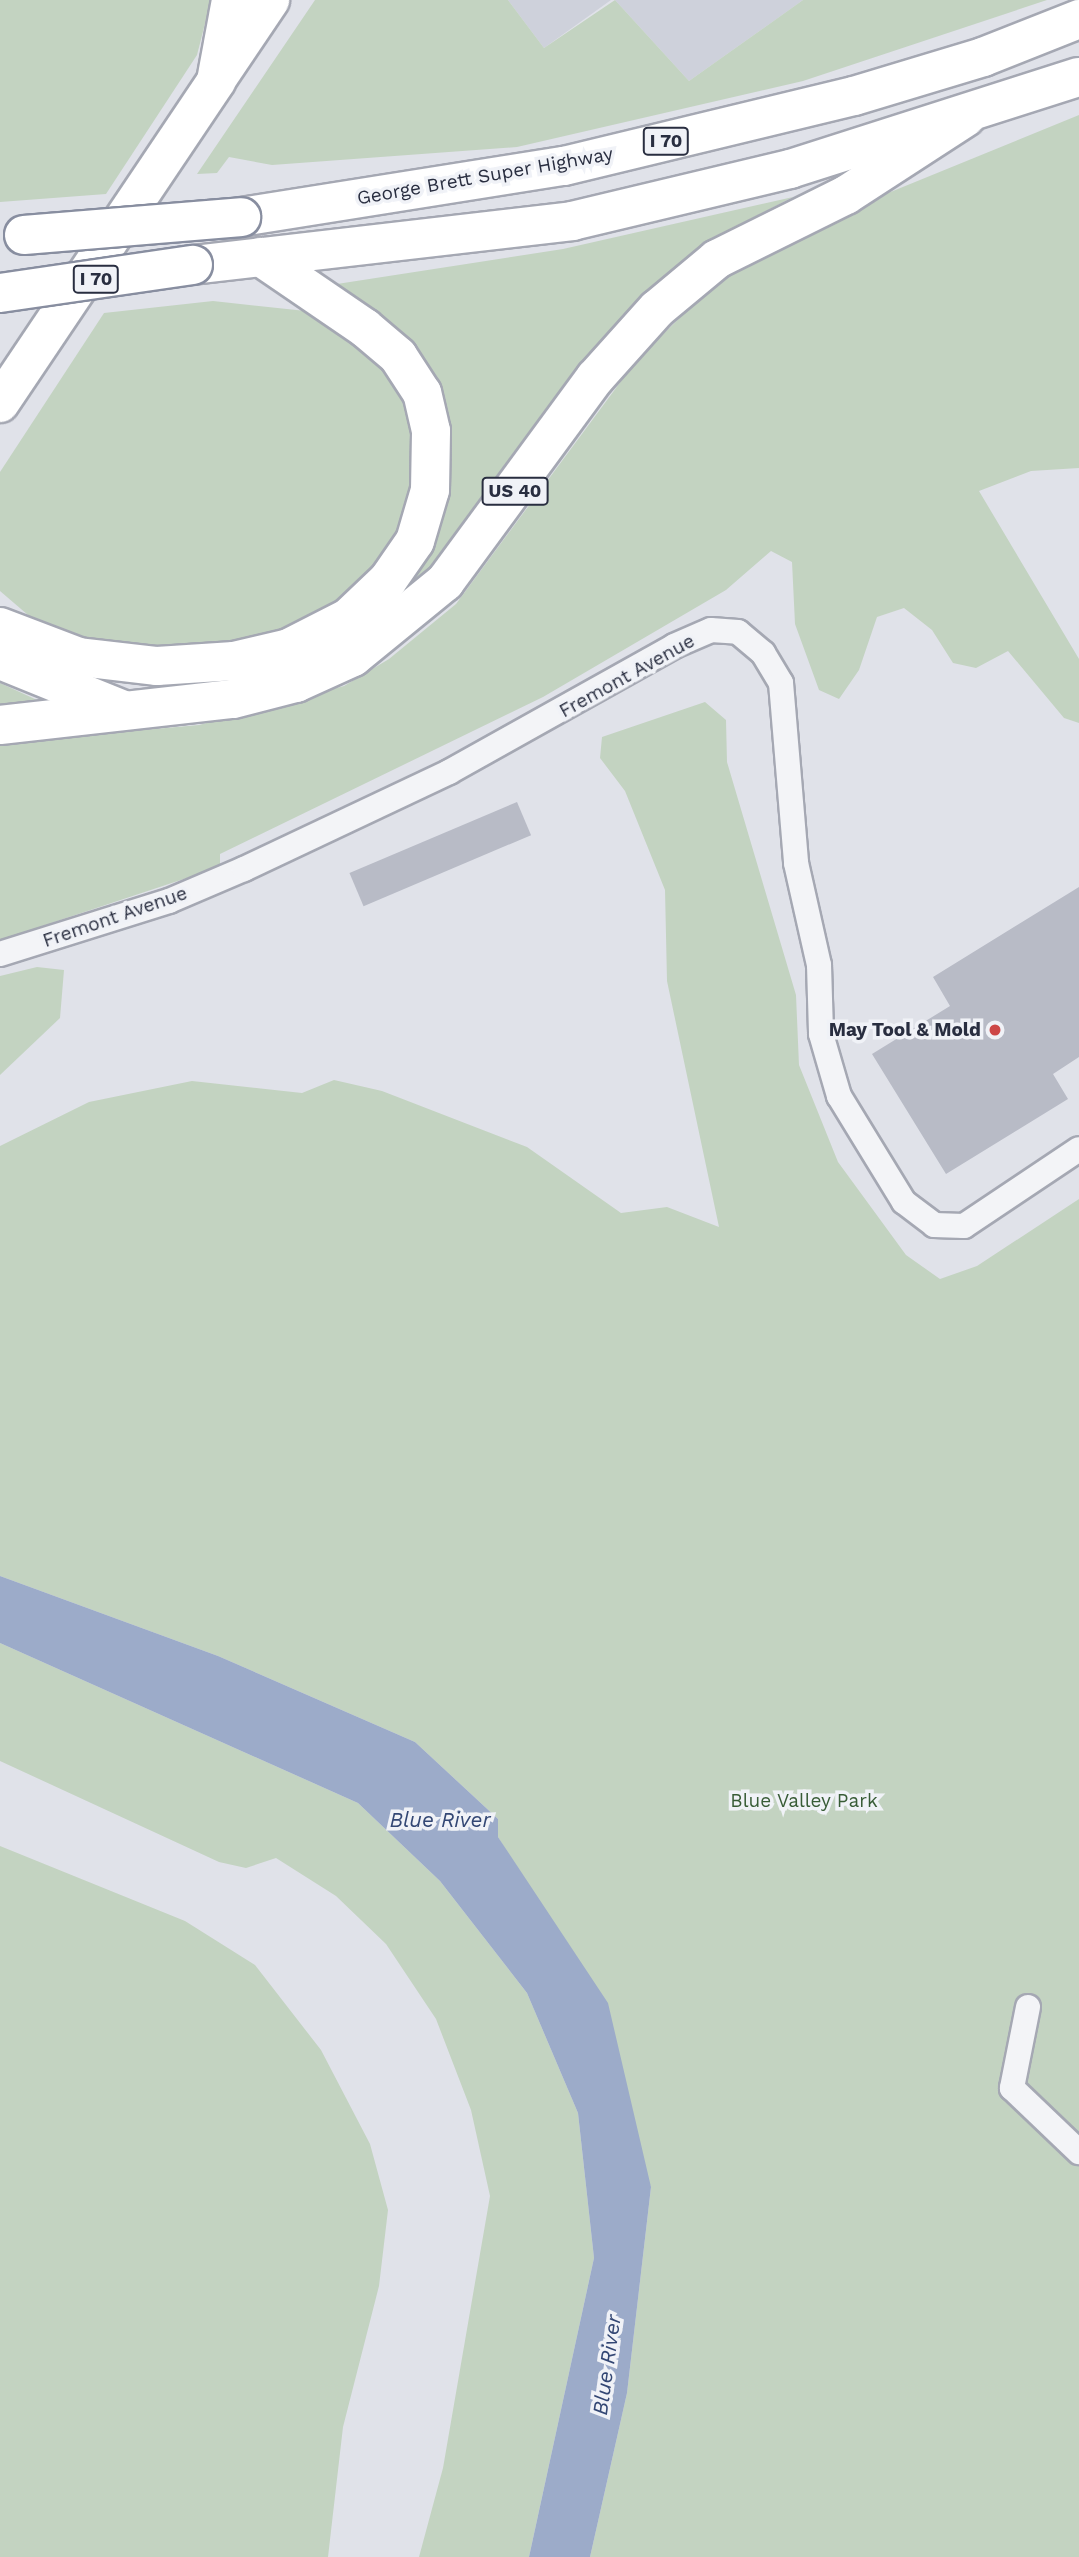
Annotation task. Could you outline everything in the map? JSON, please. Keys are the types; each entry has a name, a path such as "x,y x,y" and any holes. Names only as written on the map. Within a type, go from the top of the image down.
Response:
{"main road":[{"path":"216,80 230,0"},
{"path":"0,403 270,0"},
{"name":"George Brett Super Highway","path":"12,236 241,217 564,166 854,96 983,57 1079,19"},
{"name":"I 70","path":"0,293 193,265 572,221 790,169 966,117 1079,76"},
{"name":"US 40","path":"0,725 233,699 296,683 353,657 445,582 595,378 657,309 717,259 846,195 966,117"},
{"path":"3,634 79,657 157,666 234,661 289,648 348,618 388,580 415,541 430,490 430,431 422,394 398,356 365,328 261,257"},
{"path":"3,634 127,712"}],"street":[{"name":"Fremont Avenue","path":"0,954 169,901 244,869 449,772 674,646 711,630 738,632 763,653 780,683 796,863 818,965 821,1034 839,1096 904,1202 934,1225 964,1226 1079,1149"},
{"path":"1028,2007 1012,2088 1072,2149"}],"shaded area":[{"path":"508,0 611,0 544,48"},
{"path":"615,0 803,0 689,81"}],"green space":[{"path":"0,0 211,0 197,55 106,194 0,202"},
{"path":"315,0 508,0 544,48 615,0 689,81 803,0 1047,0 803,81 517,147 272,165 229,157 217,173 197,174"},
{"path":"1079,115 1079,468 1031,471 979,491 1079,659 1079,723 1064,718 1008,651 976,668 953,663 932,630 904,608 877,617 859,670 839,699 819,690 795,624 792,562 771,551 726,590 543,697 220,854 220,867 0,940 0,743 199,725 344,686 389,659 456,604 636,361 717,281 817,222"},
{"path":"793,197 729,230 675,269 622,323 416,595 354,630 448,429 324,286 563,249"},
{"path":"213,301 315,312 346,329 396,378 420,438 407,518 361,586 294,628 241,641 155,646 89,640 42,627 0,591 0,472 104,313"},
{"path":"0,683 48,705 0,709"},
{"name":"Blue Valley Park","path":"705,702 726,720 727,762 796,995 799,1065 838,1162 906,1255 940,1279 977,1266 1079,1199 1079,2557 590,2557 627,2393 651,2187 521,1875 498,1837 498,1819 415,1742 218,1656 0,1576 0,1146 89,1102 192,1081 302,1093 334,1080 382,1091 527,1147 621,1213 667,1207 719,1227 667,981 665,890 625,791 600,758 602,737"},
{"path":"37,967 64,970 60,1018 0,1075 0,976"},
{"path":"0,1643 358,1803 440,1881 527,1993 578,2113 594,2258 529,2557 419,2557 443,2468 490,2196 471,2110 436,2019 386,1944 336,1896 276,1858 246,1868 219,1862 0,1761"},
{"path":"0,1846 185,1921 255,1965 321,2050 370,2144 388,2210 379,2286 343,2427 328,2557 0,2557"}],"water":[{"name":"Blue River","path":"0,1576 218,1656 415,1742 498,1819 498,1837 608,2003 651,2187 627,2393 590,2557 529,2557 594,2258 578,2113 527,1993 440,1881 358,1803 0,1643"}],"building":[{"path":"517,802 531,835 364,906 349,873"},
{"name":"May Tool & Mold","path":"1079,887 1079,1057 1053,1074 1068,1099 946,1174 872,1054 950,1006 933,977"}],"place":[{"name":"May Tool & Mold","path":"995,1030"}]}
